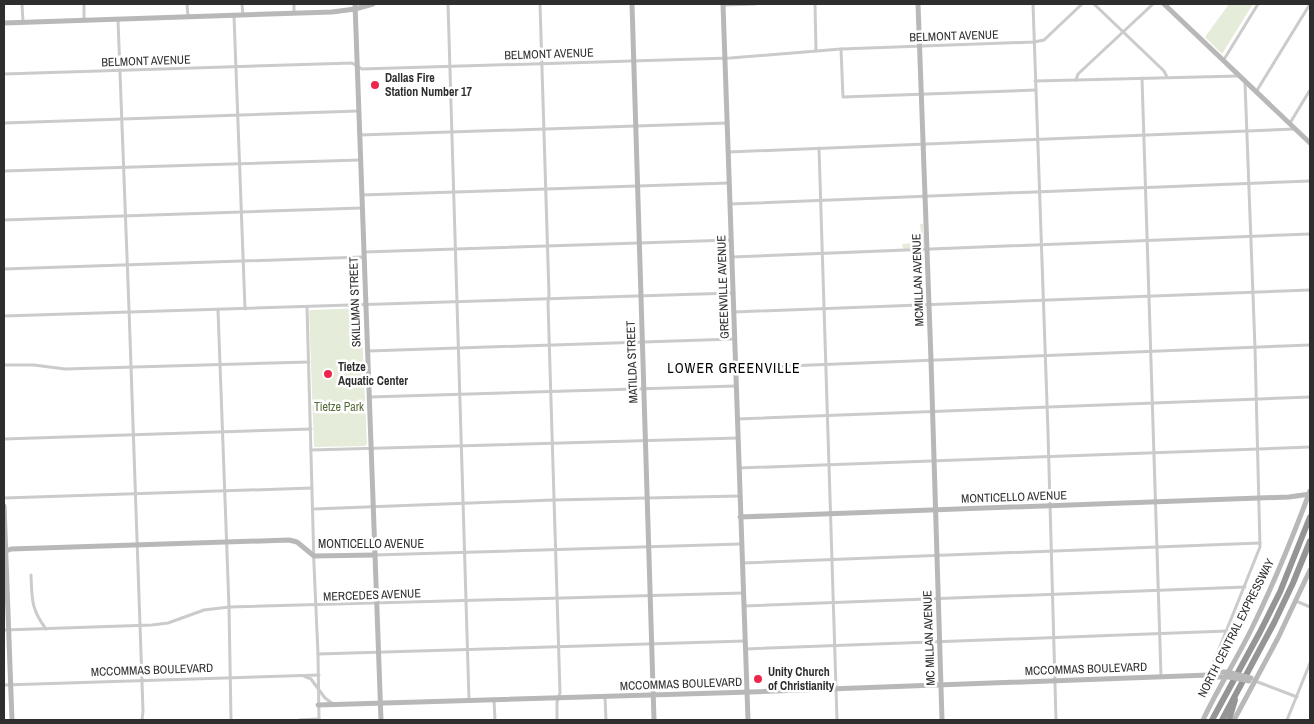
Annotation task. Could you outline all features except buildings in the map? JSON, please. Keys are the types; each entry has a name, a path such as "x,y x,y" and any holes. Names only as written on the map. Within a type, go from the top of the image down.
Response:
{"highway":[{"name":"NORTH CENTRAL EXPRESSWAY","path":"1212,720 1280,592 1310,517"},
{"path":"1222,720 1278,613 1310,541"},
{"path":"1229,720 1237,692"}],"street":[{"path":"22,4 23,22"},
{"path":"84,4 84,20"},
{"path":"187,4 188,17"},
{"path":"242,4 242,15"},
{"path":"294,4 294,14"},
{"path":"4,23 337,12 355,6 373,4"},
{"path":"448,4 469,700"},
{"path":"540,4 560,693 557,702 557,720"},
{"name":"MATILDA STREET","path":"632,4 654,720"},
{"path":"723,4 756,4"},
{"name":"GREENVILLE AVENUE","path":"723,4 748,720"},
{"path":"815,4 816,50"},
{"name":"MCMILLAN AVENUE","path":"918,4 936,556"},
{"path":"1033,4 1056,720"},
{"name":"BELMONT AVENUE","path":"4,74 352,63 362,69 726,58 816,50 1034,42 1047,38 1082,4"},
{"path":"1094,4 1164,71 1167,77"},
{"path":"1076,80 1078,74 1153,4"},
{"path":"1164,4 1171,7 1223,61 1310,143"},
{"path":"1223,61 1258,4"},
{"path":"1256,92 1310,4"},
{"name":"SKILLMAN STREET","path":"355,6 381,720"},
{"path":"234,15 245,310"},
{"path":"118,19 138,545 142,720"},
{"path":"842,49 843,97 1036,90"},
{"path":"1035,81 1239,76"},
{"path":"1142,78 1161,676"},
{"path":"1209,675 1260,550 1245,81"},
{"path":"1290,124 1310,90"},
{"path":"4,123 358,111"},
{"path":"359,135 728,123"},
{"path":"728,152 1296,130"},
{"path":"819,148 837,720"},
{"path":"4,171 360,160"},
{"path":"730,204 1310,181"},
{"path":"361,195 729,184"},
{"path":"4,220 362,208"},
{"path":"732,257 1310,234"},
{"path":"4,269 244,261 455,249 731,240"},
{"path":"733,312 1310,290"},
{"path":"4,316 245,310 733,293"},
{"path":"299,720 319,720 307,308"},
{"path":"218,310 229,607 231,720"},
{"path":"367,351 734,339"},
{"path":"735,368 1310,345"},
{"path":"4,365 34,365 65,369 308,362"},
{"path":"370,397 736,386"},
{"path":"737,419 1310,397"},
{"path":"4,439 311,429"},
{"path":"311,450 738,438"},
{"path":"739,468 1310,446"},
{"path":"4,498 312,488"},
{"path":"313,509 553,500 740,496"},
{"name":"MONTICELLO AVENUE","path":"740,518 1309,496"},
{"name":"NORTH CENTRAL EXPRESSWAY","path":"1203,720 1228,675 1272,585 1309,496"},
{"path":"4,506 6,630 12,720"},
{"name":"MONTICELLO AVENUE","path":"5,552 11,549 289,540 297,542 314,556 741,544"},
{"path":"742,563 1260,543"},
{"name":"MC MILLAN AVENUE","path":"936,556 942,720"},
{"path":"1234,720 1252,680 1272,651 1310,570"},
{"path":"31,575 34,608 39,620 46,629"},
{"path":"744,606 1245,587"},
{"name":"MERCEDES AVENUE","path":"6,630 140,626 168,623 204,610 229,607 743,593"},
{"path":"1296,601 1310,606"},
{"path":"745,649 1227,631"},
{"path":"318,654 745,641"},
{"path":"1287,720 1310,663"},
{"name":"MCCOMMAS BOULEVARD","path":"318,705 1055,681 1209,675 1213,672 1252,680 1296,697"},
{"name":"MCCOMMAS BOULEVARD","path":"4,685 318,675"},
{"path":"301,676 311,679 325,698 334,704"},
{"path":"605,696 606,720"},
{"path":"494,699 494,720"}],"green space":[{"path":"1229,4 1253,4 1222,54 1205,37"},
{"path":"920,224 923,224 923,248 903,249 902,244 915,243 915,233 921,233"},
{"name":"Tietze Park","path":"360,308 367,444 365,446 315,447 309,311"}],"place":[{"name":"Dallas Fire Station Number 17","path":"375,85"},
{"name":"Tietze Aquatic Center","path":"328,374"},
{"name":"Unity Church of Christianity","path":"758,679"}],"district":[{"name":"LOWER GREENVILLE","path":"734,368"}]}
